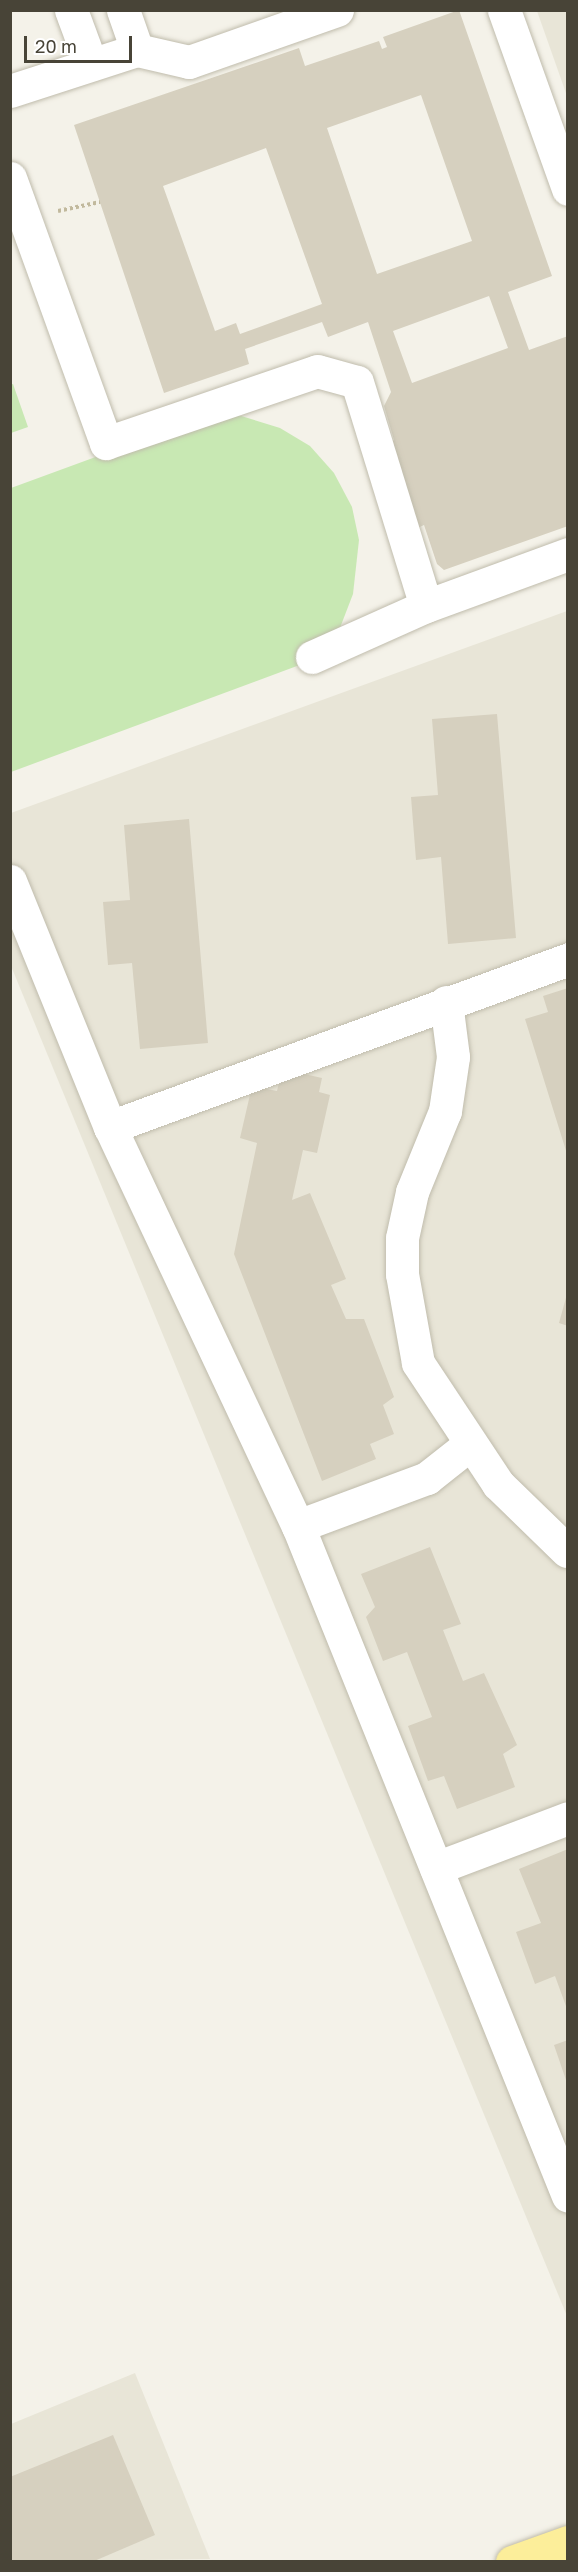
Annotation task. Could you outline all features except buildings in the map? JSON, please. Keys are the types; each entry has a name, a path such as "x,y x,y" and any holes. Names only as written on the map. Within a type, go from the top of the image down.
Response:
{"main road":[{"path":"512,2562 567,2542"}],"lane":[{"path":"71,10 91,64"},
{"path":"123,10 137,50"},
{"path":"10,91 137,50 189,62 337,10"},
{"path":"504,10 567,189"},
{"path":"10,178 106,443 317,371 357,382 426,606"},
{"path":"312,657 426,606 567,554"},
{"path":"10,881 110,1126 298,1527 567,2196"},
{"path":"110,1126 446,1002 567,960"},
{"path":"446,1002 453,1057 445,1111 412,1192 402,1238 402,1274 418,1363 498,1484 567,1550 567,1557"},
{"path":"298,1527 427,1478 470,1444"},
{"path":"436,1868 567,1818"}],"path":[{"path":"25,219 100,202"}],"shaded area":[{"path":"537,11 567,11 567,96"},
{"path":"567,611 567,2316 11,966 11,813"},
{"path":"135,2373 210,2559 11,2562 11,2424"}],"green space":[{"path":"13,384 28,427 11,433 10,385"},
{"path":"238,415 280,428 310,446 334,473 352,507 359,540 353,594 338,633 305,663 11,772 11,488 202,418"}]}
